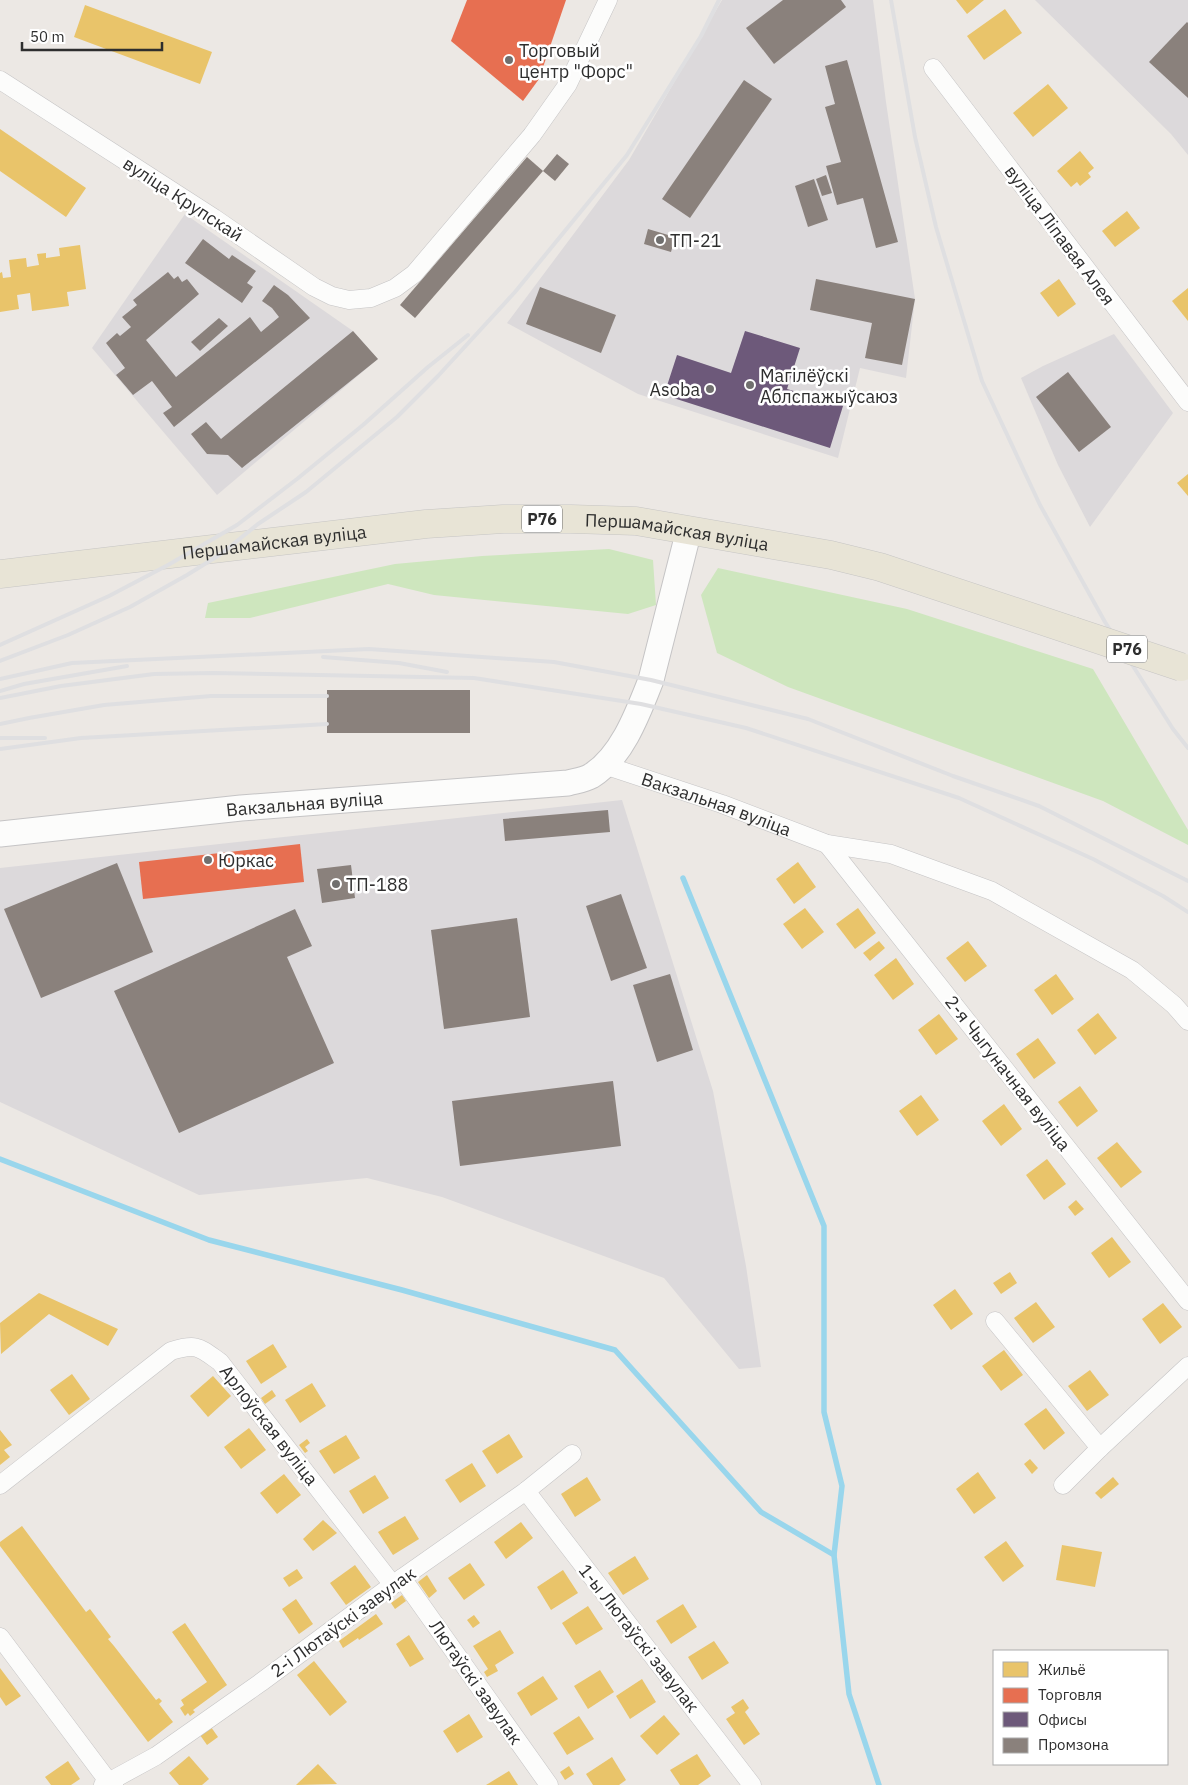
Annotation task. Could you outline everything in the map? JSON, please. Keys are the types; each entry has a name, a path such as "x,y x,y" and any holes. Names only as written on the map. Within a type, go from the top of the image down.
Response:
{"main road":[{"name":"Першамайская вуліца","path":"0,574 426,524 503,519 636,521 831,555 880,567 1185,668"},
{"name":"Вакзальная вуліца","path":"0,834 241,808 568,783 589,777 604,765 626,736 650,680 689,530"}],"street":[{"name":"вуліца Крупскай","path":"0,80 214,218 314,286 332,296 349,300 371,298 395,288 414,274 532,135 568,84 608,0"},
{"name":"вуліца Ліпавая Алея","path":"933,68 1188,402"},
{"name":"Вакзальная вуліца","path":"604,765 722,804 827,844 892,854 992,891 1132,970 1174,1004 1188,1021"},
{"name":"2-я Чыгуначная вуліца","path":"827,844 1188,1301"},
{"path":"995,1321 1100,1448"},
{"name":"Арлоўская вуліца","path":"0,1485 171,1351 186,1346 198,1347 220,1362 398,1582"},
{"path":"1063,1485 1188,1366"},
{"name":"2-і Лютаўскі завулак","path":"108,1784 156,1756 526,1491 572,1454"},
{"name":"1-ы Лютаўскі завулак","path":"526,1491 752,1785"},
{"name":"Лютаўскі завулак","path":"398,1582 549,1785"},
{"path":"0,1637 108,1784"}],"shaded area":[{"path":"722,0 873,0 915,299 906,378 860,368 838,458 638,394 507,323 629,160"},
{"path":"1035,0 1188,0 1188,155 1171,134"},
{"path":"185,214 353,331 378,359 217,495 92,348"},
{"path":"1114,334 1173,413 1090,527 1058,465 1021,378"},
{"path":"622,800 713,1091 746,1266 761,1367 739,1369 664,1278 442,1197 367,1178 199,1195 0,1102 0,868"}],"green space":[{"path":"609,549 653,560 656,605 628,614 434,595 388,584 250,618 205,618 208,603 395,564 482,556"},
{"path":"718,568 907,609 1093,669 1188,830 1188,845 1103,801 788,687 717,653 701,595"}],"building: Жильё":[{"path":"956,0 984,0 967,14"},
{"path":"85,5 212,52 200,84 74,37"},
{"path":"1005,9 1022,33 984,60 967,36"},
{"path":"1048,84 1068,108 1033,137 1013,113"},
{"path":"0,129 86,188 66,217 0,171"},
{"path":"1080,151 1094,168 1088,173 1091,177 1080,186 1077,182 1071,187 1057,171"},
{"path":"1127,211 1140,228 1115,247 1102,231"},
{"path":"80,245 86,289 67,292 69,306 32,311 30,293 17,295 19,309 0,312 0,273 2,272 3,278 11,277 9,260 26,258 27,267 39,265 37,254 46,253 46,258 60,256 59,248"},
{"path":"1059,279 1076,304 1058,317 1040,293"},
{"path":"1188,288 1188,321 1172,301"},
{"path":"1188,474 1188,496 1177,483"},
{"path":"798,862 816,887 794,904 776,879"},
{"path":"805,908 824,932 802,949 783,924"},
{"path":"858,908 876,933 855,949 836,924"},
{"path":"879,941 885,948 870,961 863,953"},
{"path":"968,941 987,966 965,982 946,958"},
{"path":"896,958 914,984 893,1000 874,975"},
{"path":"1056,974 1074,999 1052,1015 1034,990"},
{"path":"1098,1013 1117,1038 1095,1055 1077,1030"},
{"path":"939,1014 958,1039 936,1055 918,1030"},
{"path":"1038,1038 1056,1063 1034,1079 1016,1054"},
{"path":"1080,1086 1098,1111 1077,1127 1058,1102"},
{"path":"921,1095 939,1120 917,1136 899,1111"},
{"path":"1004,1104 1022,1129 1001,1146 982,1121"},
{"path":"1117,1142 1142,1172 1121,1188 1097,1158"},
{"path":"1047,1159 1066,1184 1044,1200 1026,1175"},
{"path":"1076,1200 1084,1209 1075,1216 1068,1207"},
{"path":"1112,1237 1131,1262 1109,1278 1091,1253"},
{"path":"1010,1272 1017,1283 1001,1294 993,1283"},
{"path":"955,1289 973,1314 951,1330 933,1305"},
{"path":"39,1293 118,1329 108,1346 49,1314 1,1354 0,1323"},
{"path":"1036,1302 1055,1327 1033,1343 1014,1318"},
{"path":"1163,1303 1182,1327 1160,1344 1142,1319"},
{"path":"273,1344 287,1367 261,1384 246,1361"},
{"path":"1004,1350 1023,1375 1001,1391 982,1366"},
{"path":"1090,1370 1109,1395 1087,1411 1068,1386"},
{"path":"72,1374 90,1399 69,1415 50,1390"},
{"path":"213,1376 231,1396 208,1417 190,1396"},
{"path":"312,1383 326,1406 300,1423 285,1400"},
{"path":"272,1390 276,1396 265,1404 261,1398"},
{"path":"1046,1408 1065,1433 1044,1450 1024,1424"},
{"path":"249,1428 266,1450 241,1469 224,1447"},
{"path":"0,1430 12,1445 4,1450 10,1457 0,1465"},
{"path":"509,1434 523,1457 497,1474 482,1451"},
{"path":"346,1435 360,1458 334,1474 319,1451"},
{"path":"307,1439 310,1443 305,1447 308,1451 305,1453 299,1445"},
{"path":"1030,1459 1038,1468 1032,1474 1024,1464"},
{"path":"472,1463 486,1486 460,1503 445,1480"},
{"path":"978,1472 996,1498 974,1514 956,1489"},
{"path":"284,1474 301,1495 277,1514 260,1493"},
{"path":"375,1475 389,1498 363,1514 349,1491"},
{"path":"587,1477 601,1500 575,1517 561,1494"},
{"path":"1113,1477 1119,1484 1101,1499 1095,1493"},
{"path":"405,1516 419,1539 393,1555 378,1532"},
{"path":"323,1520 337,1533 313,1551 303,1539"},
{"path":"521,1522 533,1538 506,1559 494,1542"},
{"path":"22,1526 86,1612 90,1609 111,1637 108,1639 156,1700 159,1698 162,1701 159,1704 173,1722 148,1742 0,1546 0,1542"},
{"path":"1006,1541 1024,1566 1003,1582 984,1557"},
{"path":"1062,1545 1102,1552 1095,1587 1056,1580"},
{"path":"635,1556 649,1579 623,1595 608,1573"},
{"path":"470,1563 485,1585 464,1600 448,1578"},
{"path":"355,1565 371,1587 346,1605 330,1583"},
{"path":"297,1569 303,1578 289,1587 283,1578"},
{"path":"563,1570 578,1593 551,1610 537,1587"},
{"path":"427,1575 437,1591 429,1598 418,1582"},
{"path":"402,1595 406,1601 395,1609 391,1603"},
{"path":"296,1599 313,1624 299,1634 282,1609"},
{"path":"683,1604 697,1627 671,1644 656,1621"},
{"path":"588,1606 603,1629 576,1645 562,1623"},
{"path":"376,1614 383,1624 343,1648 339,1641"},
{"path":"474,1615 480,1623 473,1628 467,1620"},
{"path":"185,1623 227,1685 193,1710 195,1712 190,1716 188,1713 185,1716 180,1708 184,1705 181,1700 207,1682 172,1632"},
{"path":"500,1630 514,1653 495,1665 498,1671 487,1677 484,1672 488,1669 473,1646"},
{"path":"409,1635 424,1659 410,1667 396,1644"},
{"path":"714,1641 729,1663 702,1680 688,1657"},
{"path":"314,1661 347,1702 330,1716 297,1675"},
{"path":"0,1668 21,1696 6,1706 0,1697"},
{"path":"600,1670 614,1692 588,1709 574,1686"},
{"path":"543,1676 558,1699 531,1716 517,1693"},
{"path":"642,1679 656,1702 630,1719 616,1696"},
{"path":"743,1699 749,1708 745,1712 760,1734 744,1745 726,1719 735,1713 731,1707"},
{"path":"469,1714 483,1737 457,1753 443,1731"},
{"path":"664,1715 680,1734 657,1755 640,1736"},
{"path":"579,1716 594,1739 567,1755 553,1733"},
{"path":"211,1727 218,1737 207,1745 200,1735"},
{"path":"697,1754 711,1776 698,1785 680,1785 670,1770"},
{"path":"189,1756 209,1779 202,1785 179,1785 169,1773"},
{"path":"612,1757 626,1780 619,1785 593,1785 586,1774"},
{"path":"68,1761 80,1779 71,1785 51,1785 45,1777"},
{"path":"318,1764 337,1784 296,1785"},
{"path":"569,1766 574,1774 565,1780 560,1772"},
{"path":"509,1771 518,1785 486,1785"}],"building: Торговля":[{"name":"Торговый центр \"Форс\"","path":"467,0 566,0 539,79 523,101 451,41"},
{"path":"300,844 304,882 143,899 139,862"}],"building: Офисы":[{"path":"745,331 800,348 787,389 843,406 830,448 664,395 677,355 731,373"}],"building: Промзона":[{"path":"783,0 841,0 846,7 774,64 746,28"},
{"path":"1188,23 1188,98 1149,62"},
{"path":"847,60 898,242 876,248 863,198 837,205 826,166 841,162 825,107 835,104 825,66"},
{"path":"744,80 772,99 690,218 662,199"},
{"path":"557,154 569,164 555,181 543,171"},
{"path":"527,157 543,171 415,318 400,305"},
{"path":"826,175 832,193 822,196 816,179"},
{"path":"814,179 828,220 808,227 795,186"},
{"name":"ТП-21","path":"648,229 675,237 671,252 644,244"},
{"path":"203,239 229,259 232,255 256,271 247,283 253,287 242,303 185,263"},
{"path":"168,272 174,279 178,276 182,282 187,279 199,294 146,340 176,377 250,317 261,332 279,317 272,308 262,301 274,285 288,295 310,318 174,427 163,413 172,407 152,381 133,395 116,375 125,368 106,343 117,333 120,336 131,327 122,317 137,305 133,300"},
{"path":"816,279 915,299 902,365 865,358 872,323 810,310"},
{"path":"540,287 616,315 601,353 526,324"},
{"path":"219,318 228,326 200,351 191,342"},
{"path":"353,331 378,359 242,468 228,455 207,454 191,434 206,422 221,439"},
{"path":"1068,372 1111,427 1079,452 1036,397"},
{"path":"327,690 470,690 470,733 327,733"},
{"path":"608,810 610,832 505,841 503,819"},
{"path":"117,863 153,952 41,998 4,909"},
{"name":"ТП-188","path":"351,865 355,898 322,903 317,869"},
{"path":"621,894 647,968 611,981 586,906"},
{"path":"295,909 312,946 287,957 334,1063 179,1133 114,991"},
{"path":"517,918 530,1017 444,1029 431,930"},
{"path":"670,974 693,1050 657,1062 633,985"},
{"path":"613,1081 621,1146 460,1166 452,1101"}],"waterway":[{"path":"683,878 824,1226 824,1412 842,1486 834,1555"},
{"path":"0,1159 209,1240 402,1290 615,1350 761,1512 834,1555 849,1694 879,1785"}],"railway":[{"path":"0,661 68,635 130,607 187,575 221,554 258,524 306,492 397,417 438,376 515,292 627,155 701,36 719,0"},
{"path":"891,0 915,137 936,227 982,381 1040,505 1105,622 1173,729 1188,748"},
{"path":"0,645 109,596 168,565 237,525 363,425 428,367 468,335"},
{"path":"0,679 72,663 369,649 554,662 651,680 808,719 953,776 1039,806 1188,881"},
{"path":"323,657 399,663 447,672"},
{"path":"0,691 24,684 127,666"},
{"path":"0,698 61,686 154,674 213,673 474,678 641,704 746,728 959,798 1093,859 1163,896 1188,912"},
{"path":"0,724 104,705 211,696 327,696"},
{"path":"0,749 81,738 327,724"},
{"path":"0,738 45,738"}],"place":[{"name":"Торговый центр \"Форс\"","path":"509,60"},
{"name":"ТП-21","path":"660,240"},
{"name":"Магілёўскі Аблспажыўсаюз","path":"750,385"},
{"name":"Asoba","path":"710,389"},
{"name":"Юркас","path":"208,860"},
{"name":"ТП-188","path":"336,884"}]}
